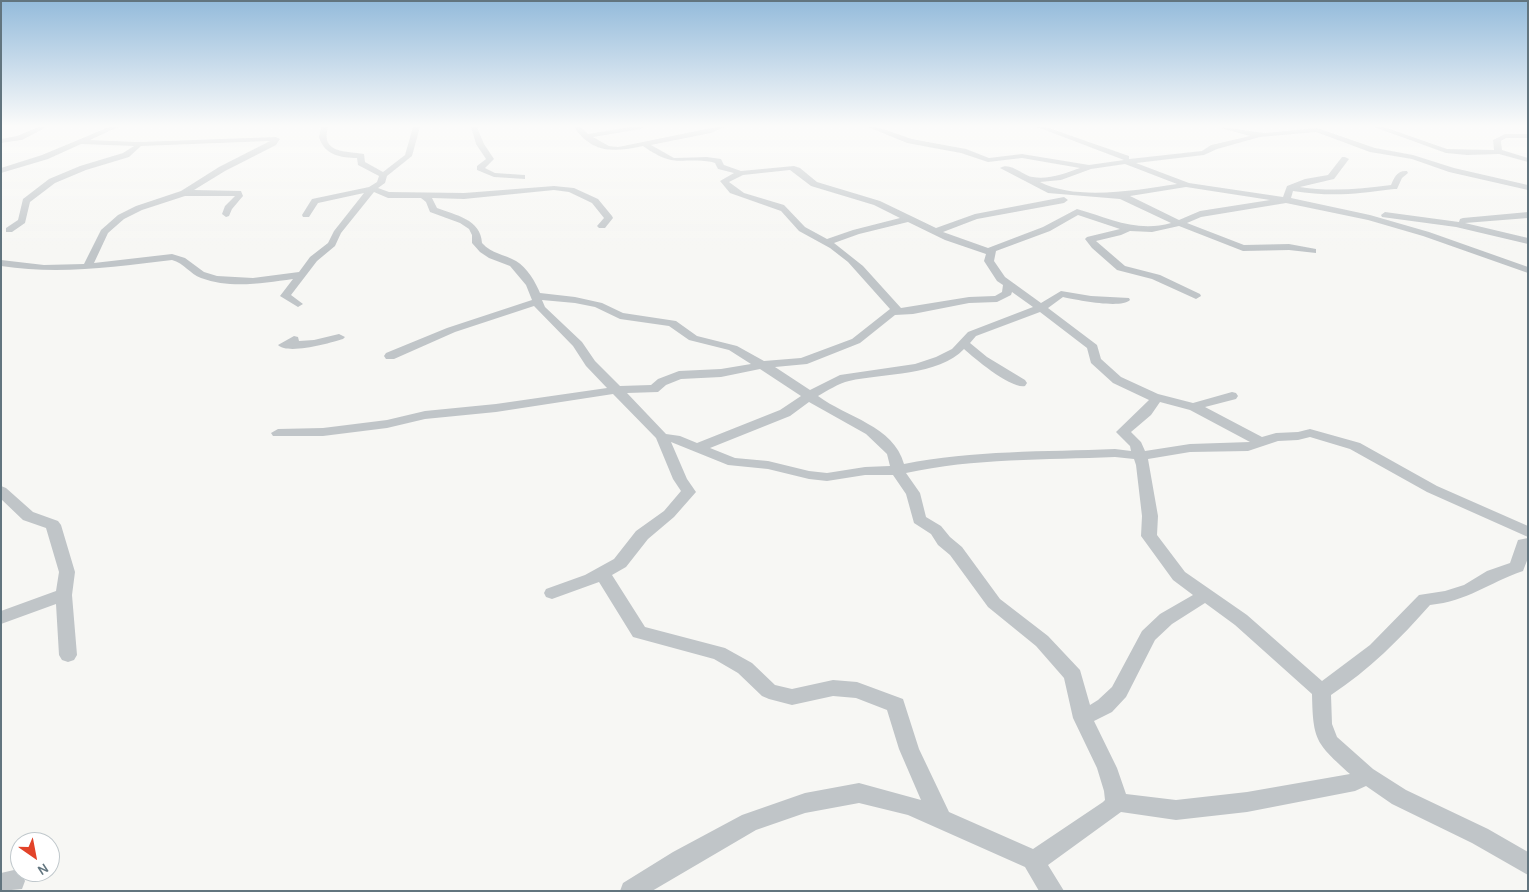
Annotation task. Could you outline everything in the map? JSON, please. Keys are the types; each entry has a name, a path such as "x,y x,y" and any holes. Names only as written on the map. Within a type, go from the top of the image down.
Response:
{"street":[{"path":"9,230 22,221 26,201 33,194 66,175 85,169"},
{"path":"87,266 104,232 121,217 139,208 184,193 223,169"},
{"path":"372,169 383,174"},
{"path":"298,304 284,296 302,275 313,258 332,244 337,233 372,189 381,183 383,174 390,169"},
{"path":"481,169 484,172 501,176 522,177"},
{"path":"724,169 741,173"},
{"path":"785,169 741,173 724,181 726,186 737,194 782,208 803,230 825,242 847,258 877,285 898,312"},
{"path":"793,169 814,184 877,203 962,244 990,252"},
{"path":"1005,169 1044,187 1064,200 1077,212 1106,223 1146,231 1179,223 1190,216 1286,200"},
{"path":"1032,180 1061,178 1085,169"},
{"path":"1144,169 1187,185 1286,200 1334,210 1426,234 1528,270"},
{"path":"1286,200 1290,188 1308,180 1331,177 1338,169"},
{"path":"1448,169 1528,188"},
{"path":"1290,188 1337,193 1394,187 1398,177 1404,173"},
{"path":"1044,187 1061,192 1120,196 1187,185"},
{"path":"306,215 315,201 372,189 388,195 464,196 554,188 571,190 595,201 609,218 602,226"},
{"path":"184,193 238,194 239,196 228,208 226,214"},
{"path":"423,195 430,201 433,210 463,220 472,227 477,235 477,243 482,250 514,264 531,284 535,299 545,314 578,344 590,363 662,437 680,479 689,492 669,514 642,536 620,563 592,579 552,593"},
{"path":"1120,196 1169,216 1179,223 1243,248 1290,247 1313,252"},
{"path":"935,232 975,217 1064,200"},
{"path":"1334,210 1445,223 1528,241"},
{"path":"1077,212 1064,222 992,249 989,261 1001,279 1093,347 1095,360 1117,380 1157,398 1195,407 1259,441"},
{"path":"1445,223 1528,215"},
{"path":"825,242 907,219"},
{"path":"1129,228 1118,233 1090,239 1095,246 1121,268 1156,276 1196,296"},
{"path":"1,263 24,267 87,266 180,257 186,261 190,268 200,274 226,281 251,281 302,275"},
{"path":"278,433 323,432 387,424 425,415 496,408 616,390 654,389 662,382 679,375 721,373 763,365 803,361 856,341 892,312 913,311 969,300 997,299 1007,293 1008,284"},
{"path":"697,448 785,413 810,396 844,378 917,367 940,360 956,352 972,334 1041,308 1062,294 1091,299 1125,300"},
{"path":"390,356 451,330 535,299 575,300 598,305 620,316 672,323 693,338 734,348 763,365 820,404 871,431 894,453 898,470 913,493 919,519 936,530 944,541 956,551 994,603 1042,641 1073,675 1083,718 1108,768 1115,791 1116,802 1111,809 1036,861 1036,867 1053,891"},
{"path":"294,340 284,345 314,343 339,337"},
{"path":"964,343 983,360 1021,383"},
{"path":"1195,407 1203,403 1232,396"},
{"path":"1157,398 1146,412 1123,432 1136,445 1143,465 1148,500 1149,536 1178,576 1241,620 1321,691 1322,724 1329,742 1366,775 1400,797 1480,836 1528,864"},
{"path":"662,437 675,439 733,462 768,465 827,478 865,471 898,470 935,462 975,459 1115,453 1140,456 1190,448 1248,447 1259,441 1276,437 1298,436 1310,433 1335,439 1370,453 1406,476 1528,532"},
{"path":"1,491 28,516 53,526 67,572 64,595 68,655"},
{"path":"1321,691 1370,656 1392,637 1425,599 1446,597 1470,589 1493,575 1517,567 1524,544 1528,542"},
{"path":"602,573 638,632 719,653 745,668 769,691 792,697 833,688 857,690 896,705 900,725 910,755 941,819"},
{"path":"1,618 29,606 64,595"},
{"path":"1083,718 1105,706 1119,692 1148,636 1166,619 1206,595"},
{"path":"1116,802 1176,810 1247,802 1304,792 1355,782 1366,775"},
{"path":"631,891 681,860 750,822 805,803 859,793 911,806 1036,861"}]}
